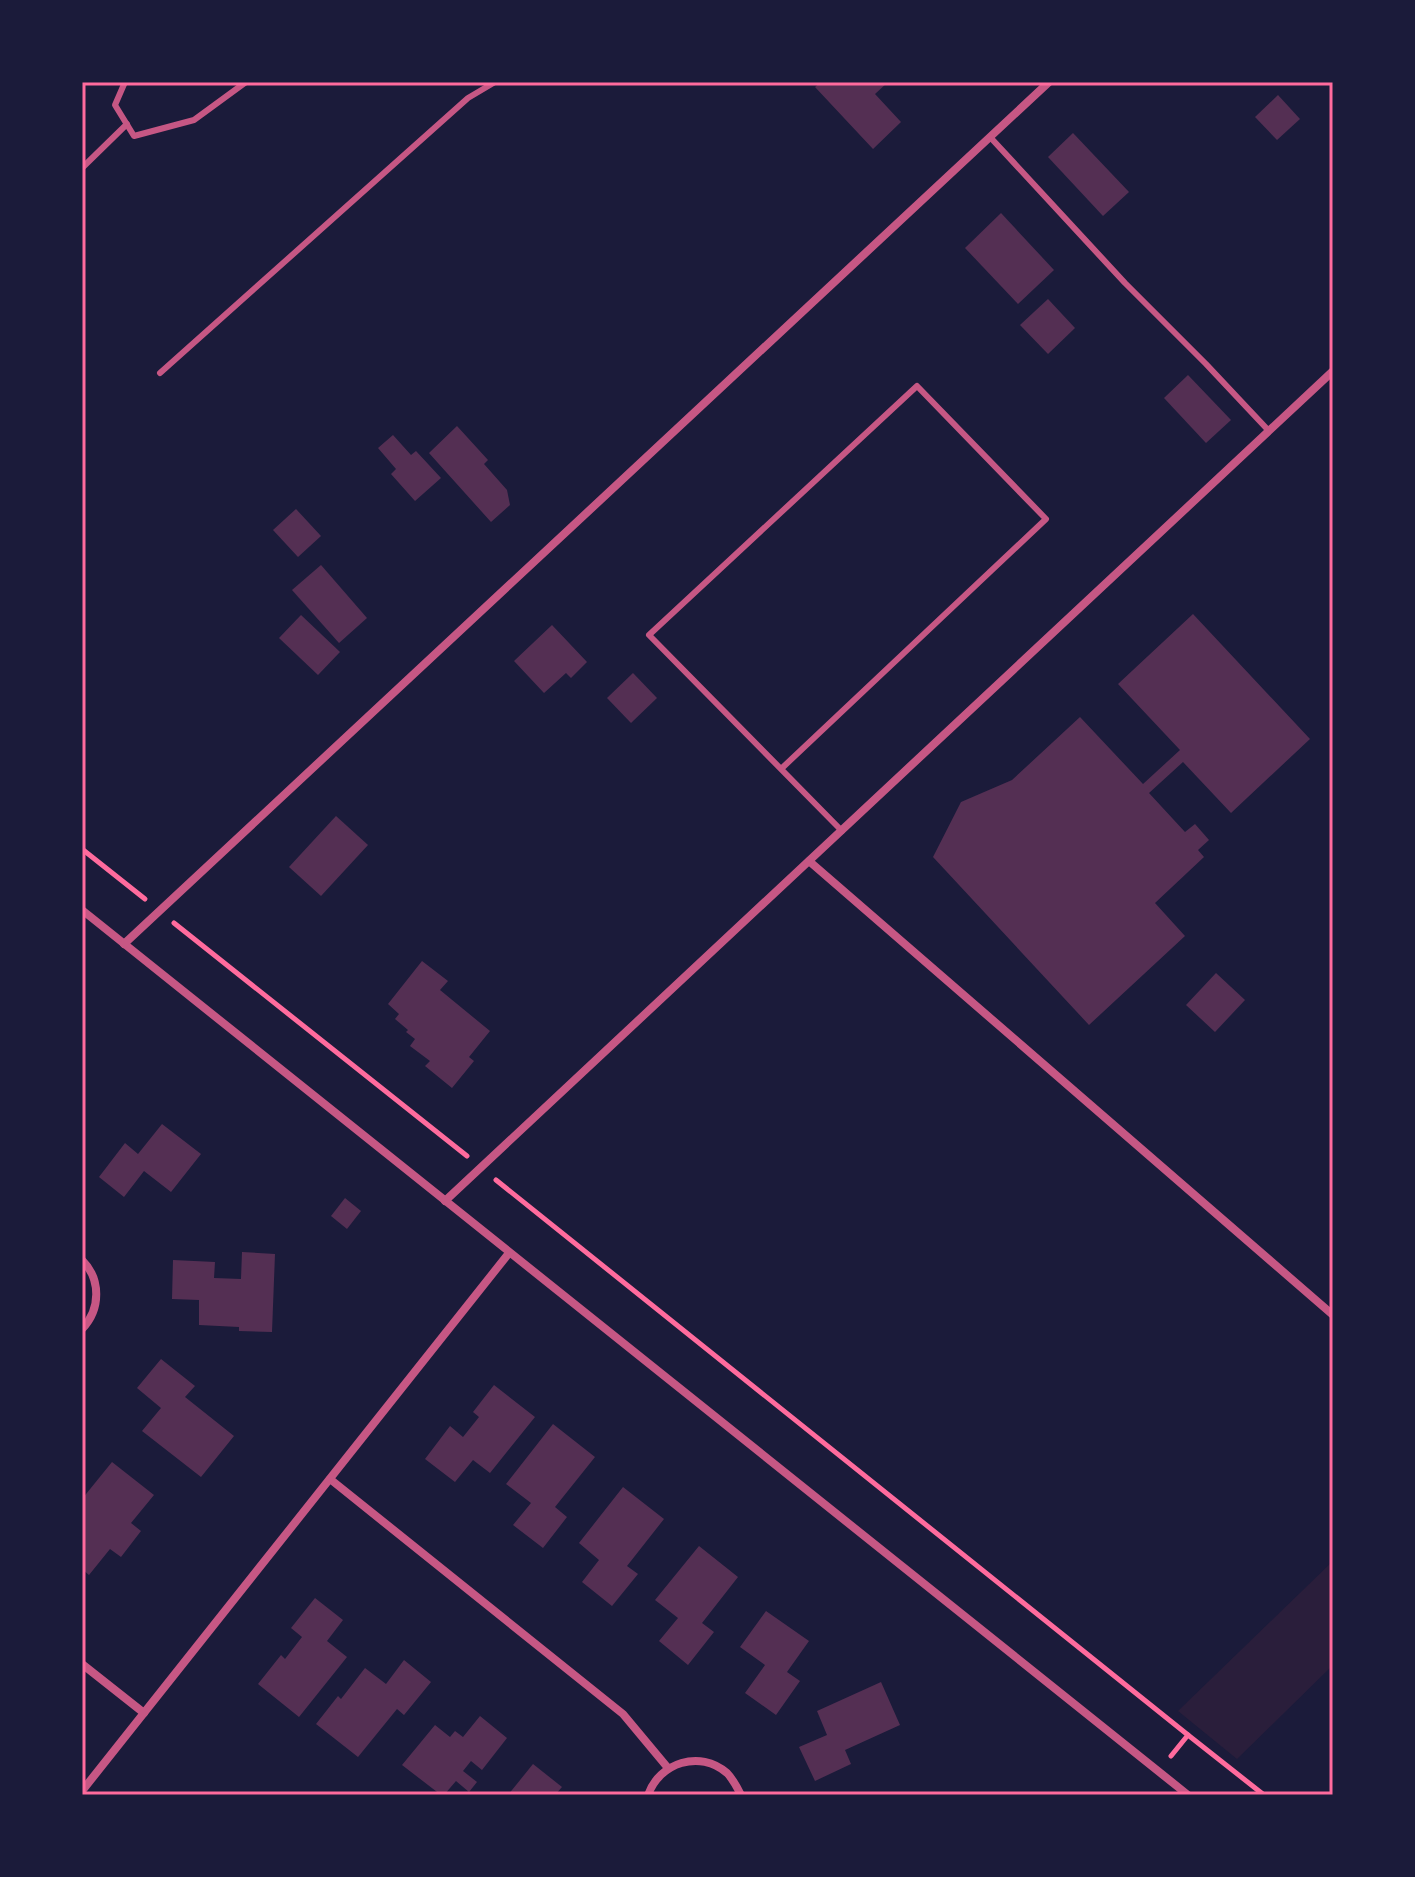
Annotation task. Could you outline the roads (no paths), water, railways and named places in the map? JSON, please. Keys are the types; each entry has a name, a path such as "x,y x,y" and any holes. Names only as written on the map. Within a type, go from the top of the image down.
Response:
{"street":[{"path":"124,944 1049,82"},
{"path":"445,1201 1333,371"},
{"path":"809,861 1333,1315"},
{"path":"82,910 1188,1795"},
{"path":"82,1791 509,1253"},
{"path":"82,1260 93,1276 97,1289 93,1313 82,1329"},
{"path":"330,1479 623,1714 668,1768"},
{"path":"82,1664 144,1713"},
{"path":"648,1795 658,1776 668,1768 692,1761 717,1766 735,1783 741,1795"}],"lane":[{"path":"125,82 115,105 134,136 194,120 246,82"},
{"path":"160,373 468,98 495,82"},
{"path":"82,168 127,124"},
{"path":"990,137 1125,283 1269,431"},
{"path":"781,769 1046,519 917,386 649,635 842,831"}]}
